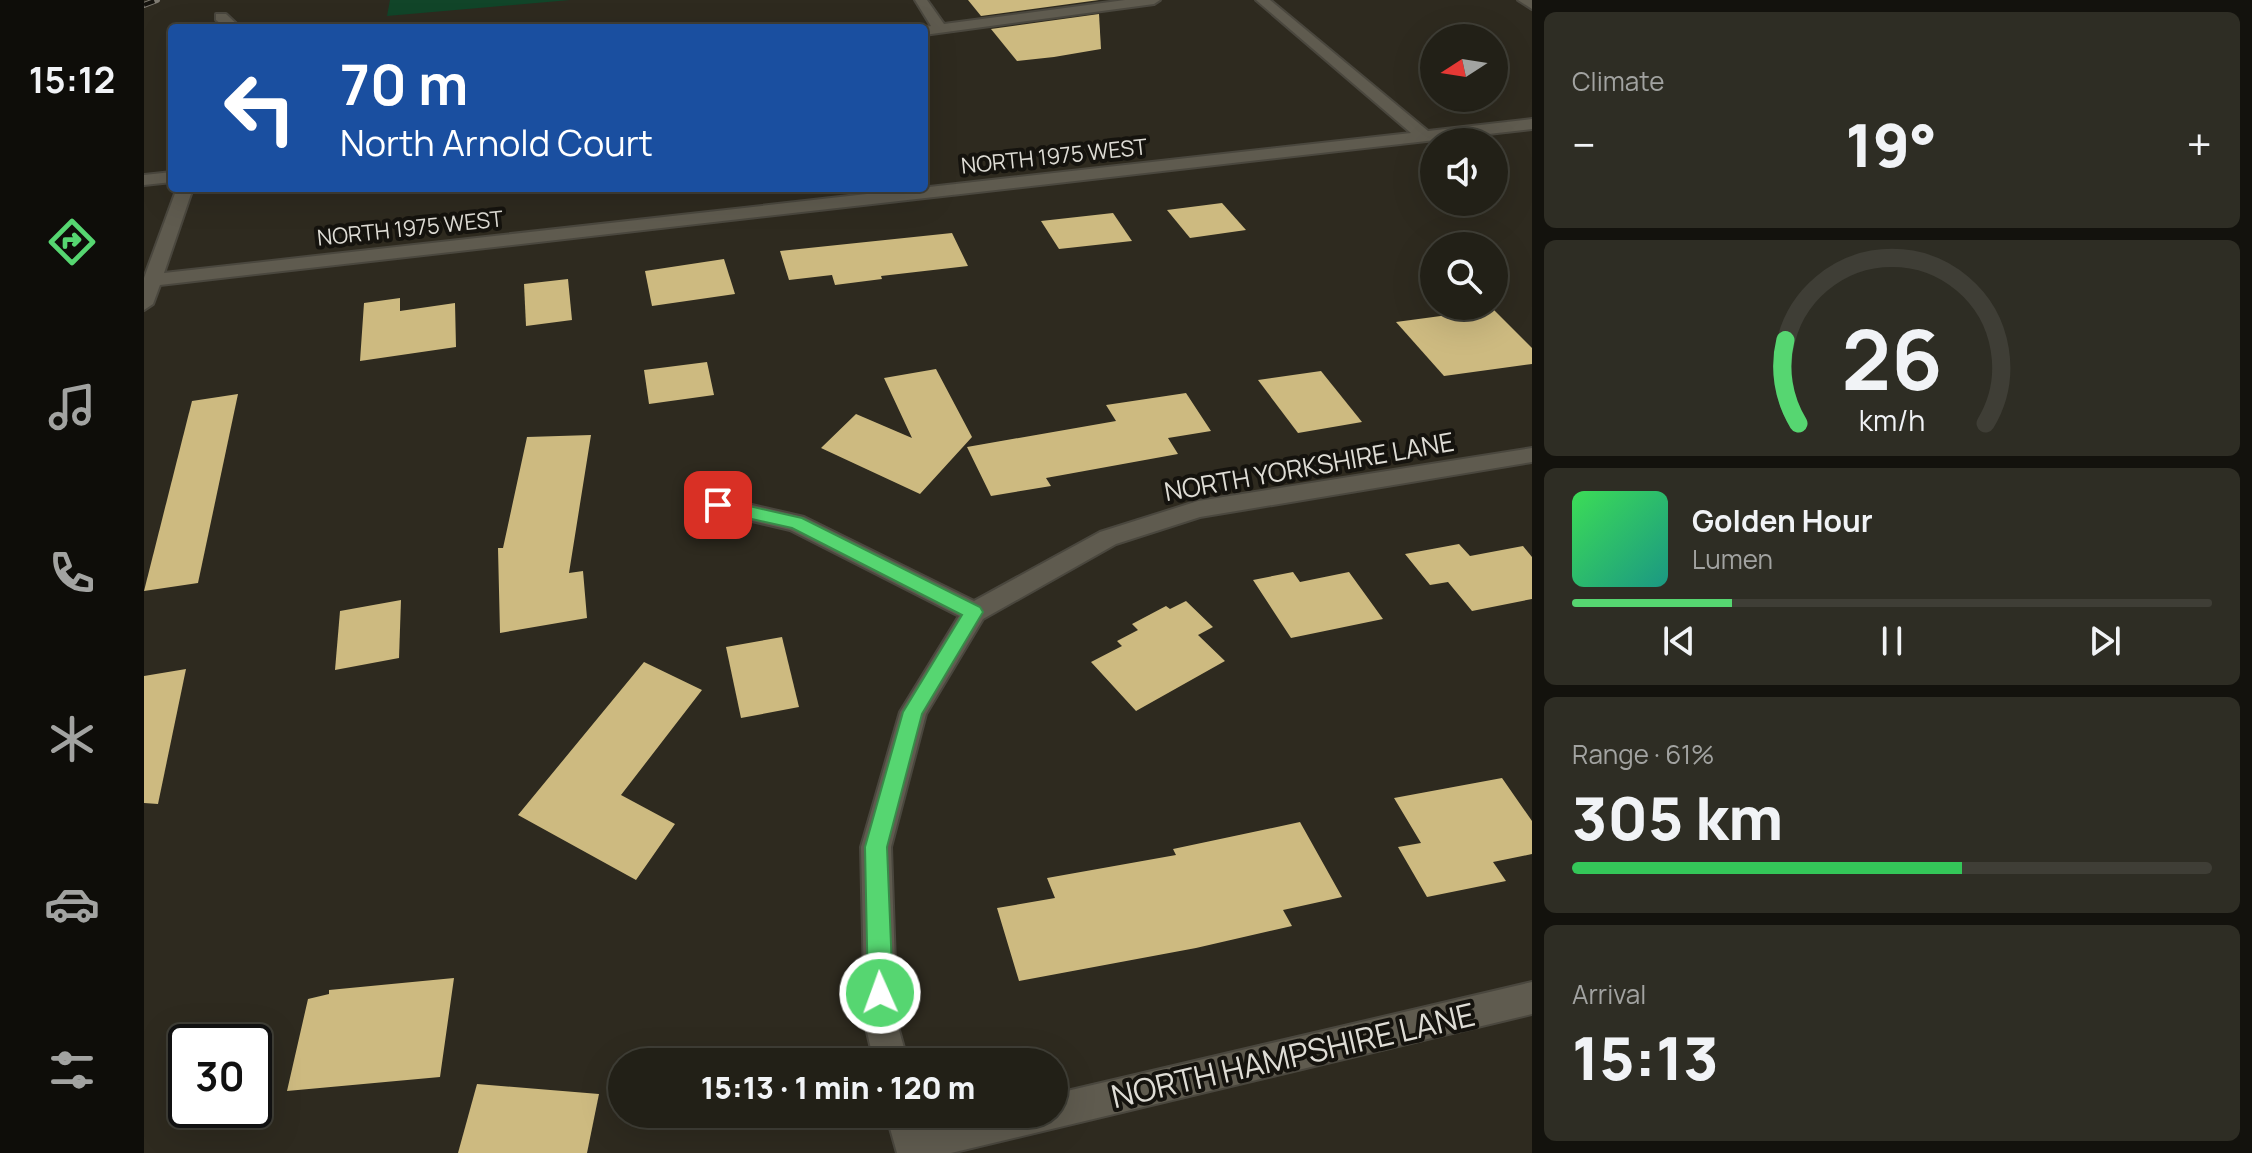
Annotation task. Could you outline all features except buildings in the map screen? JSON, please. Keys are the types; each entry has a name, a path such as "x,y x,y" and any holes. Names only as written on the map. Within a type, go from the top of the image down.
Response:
{"street":[{"path":"921,0 940,29"},
{"path":"928,30 1154,0"},
{"path":"1262,0 1420,133"},
{"path":"1524,0 1532,5"},
{"path":"221,17 229,24"},
{"name":"NORTH 1975 WEST","path":"1496,128 1532,124"},
{"name":"NORTH 1975 WEST","path":"152,280 1420,136"},
{"path":"144,180 168,177"},
{"path":"144,304 184,192"},
{"name":"NORTH YORKSHIRE LANE","path":"974,612 1108,538 1198,509 1532,455"},
{"path":"718,505 796,523 974,612 913,712 876,847 881,1023 887,1048"},
{"name":"NORTH HAMPSHIRE LANE","path":"1068,1108 1532,998"}],"green space":[{"path":"390,0 570,0 387,16"}],"railway":[{"path":"144,5 157,0"}],"route":[{"path":"718,505 796,523 974,612 913,712 876,847 880,993"}]}
